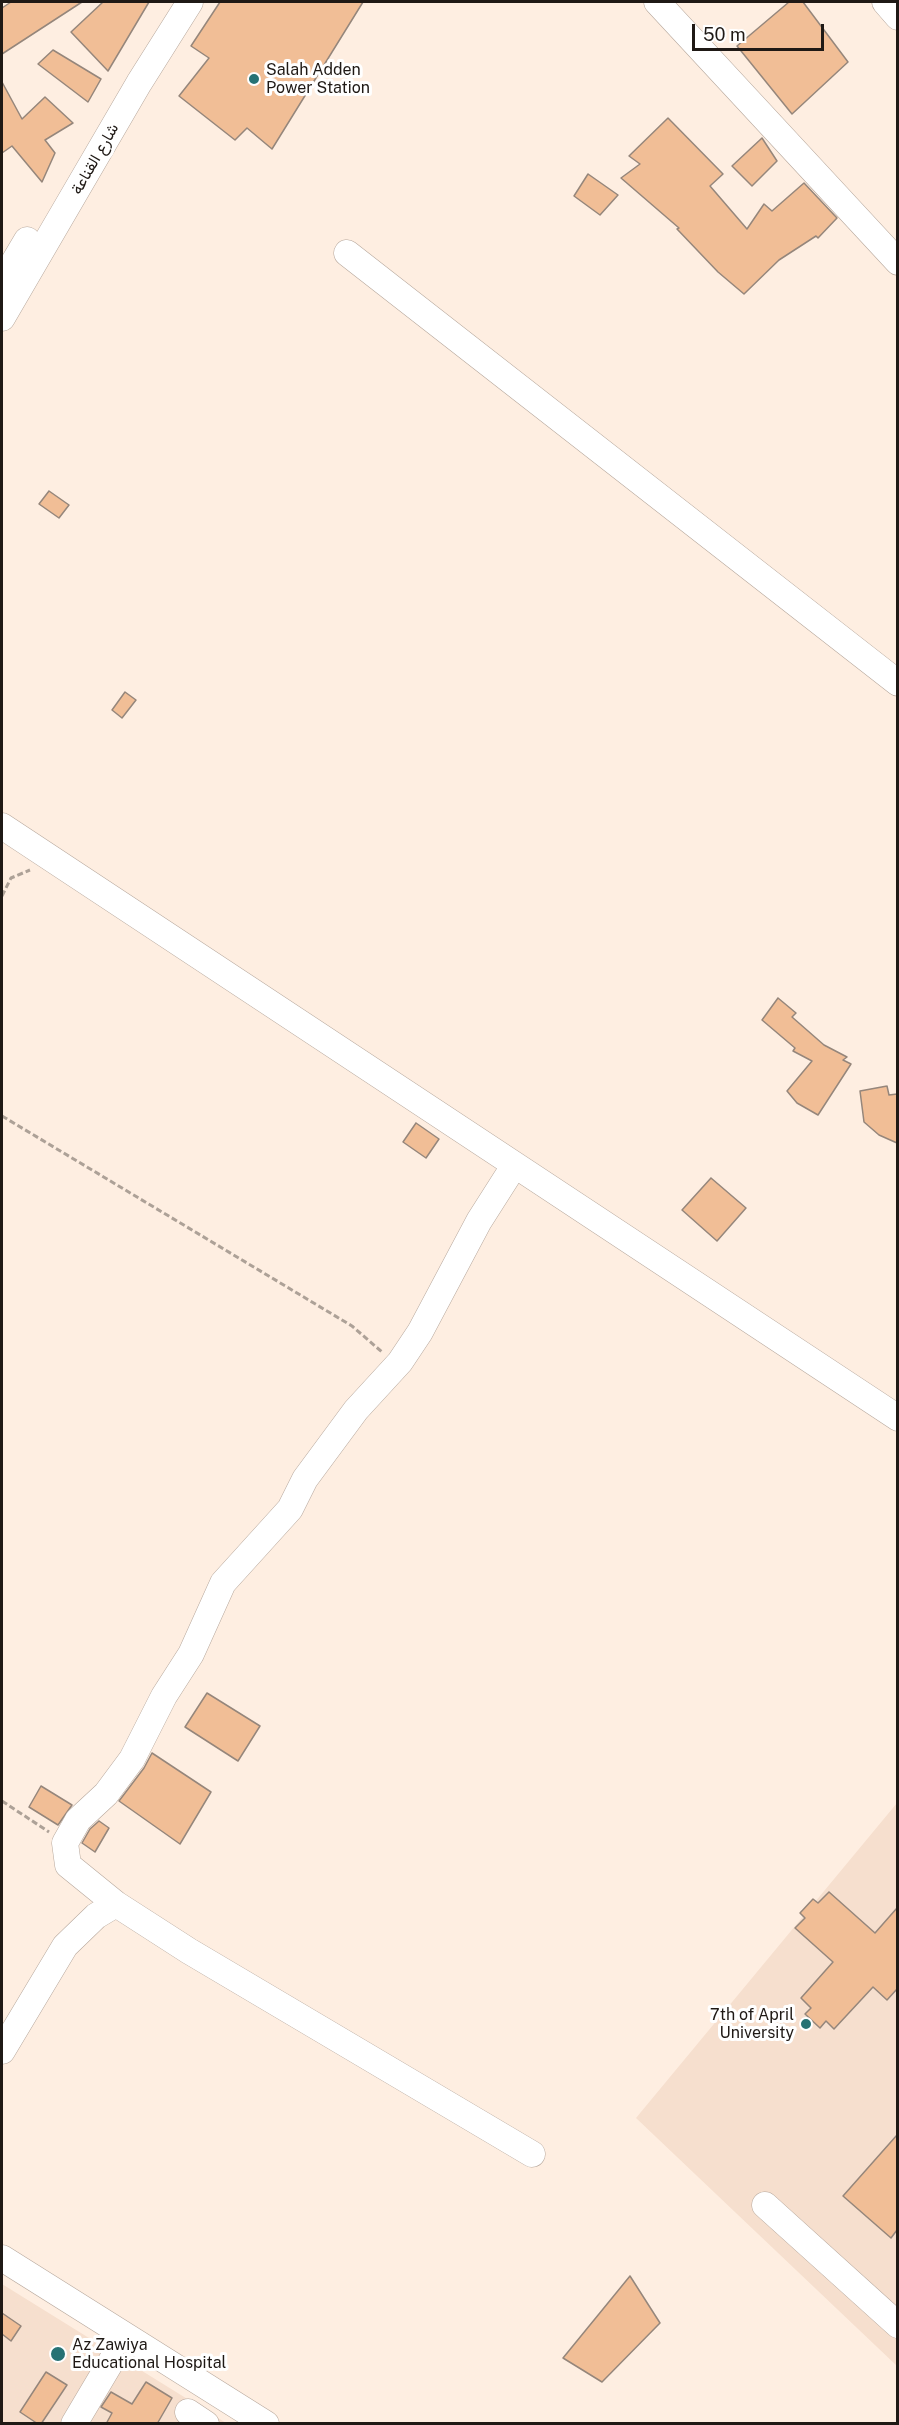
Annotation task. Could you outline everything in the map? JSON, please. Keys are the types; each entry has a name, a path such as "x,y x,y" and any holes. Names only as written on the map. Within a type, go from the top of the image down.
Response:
{"street":[{"name":"شارع القناعة","path":"2,282 172,2"},
{"name":"شارع القناعة","path":"2,318 139,83 190,2"},
{"path":"657,2 897,262"},
{"path":"885,2 897,17"},
{"path":"347,253 897,683"},
{"path":"2,826 897,1418"},
{"path":"514,1166 479,1221 420,1332 394,1368 356,1410 305,1479 290,1509 224,1583 191,1654 164,1696 132,1759 106,1794 78,1820 65,1843 68,1865 116,1904 189,1951 532,2154"},
{"path":"2,2051 65,1946 96,1916 116,1904"},
{"path":"765,2205 897,2325"},
{"path":"2,2258 266,2424"},
{"path":"74,2424 112,2360"}],"path":[{"path":"2,1116 352,1326 381,1350 394,1368"},
{"path":"2,1801 65,1843"}],"shaded area":[{"name":"7th of April University","path":"897,1803 897,2366 636,2118"},
{"name":"Az Zawiya Educational Hospital","path":"2,2284 226,2423 2,2423"}],"building":[{"path":"11,2 82,2 2,54 2,8"},
{"path":"103,2 149,2 108,71 71,32"},
{"name":"Salah Adden Power Station","path":"220,2 363,2 272,149 247,128 235,140 179,96 209,58 191,46"},
{"path":"789,2 803,2 848,62 792,114 737,46"},
{"path":"53,50 101,79 88,102 38,64"},
{"path":"2,82 22,119 45,97 73,123 45,140 55,153 42,182 12,146 2,153"},
{"path":"668,118 723,174 710,186 747,229 764,204 772,211 804,183 837,218 818,238 816,236 779,260 744,294 718,272 677,229 679,228 621,178 640,164 629,156"},
{"path":"762,138 777,161 752,186 732,166"},
{"path":"588,174 618,195 600,215 574,196"},
{"path":"49,491 69,505 59,518 39,504"},
{"path":"125,692 136,700 122,718 112,710"},
{"path":"778,998 796,1013 792,1017 824,1045 847,1057 843,1060 851,1064 818,1115 797,1103 787,1091 812,1061 793,1051 795,1048 762,1020"},
{"path":"887,1086 889,1095 897,1094 897,1143 879,1135 864,1122 860,1091"},
{"path":"416,1123 439,1139 426,1158 403,1142"},
{"path":"711,1178 746,1208 717,1241 682,1210"},
{"path":"207,1693 260,1726 238,1761 185,1727"},
{"path":"152,1753 211,1792 180,1844 119,1801 144,1768"},
{"path":"41,1786 72,1805 58,1825 29,1807"},
{"path":"99,1821 109,1828 95,1852 82,1843 90,1829"},
{"path":"829,1892 875,1933 897,1908 897,1989 887,2000 873,1987 834,2029 826,2021 820,2028 805,2014 811,2008 801,1998 833,1962 795,1928 805,1918 800,1913 813,1899 818,1903"},
{"path":"897,2135 897,2230 891,2238 843,2196"},
{"path":"630,2276 660,2323 602,2382 563,2358"},
{"path":"2,2313 21,2326 11,2341 2,2334"},
{"path":"46,2372 67,2385 41,2424 38,2424 20,2412"},
{"path":"146,2382 172,2398 157,2424 106,2424 112,2413 101,2407 111,2392 132,2404"}],"place":[{"name":"Salah Adden Power Station","path":"254,79"},
{"name":"7th of April University","path":"806,2024"},
{"name":"Az Zawiya Educational Hospital","path":"58,2354"}]}
